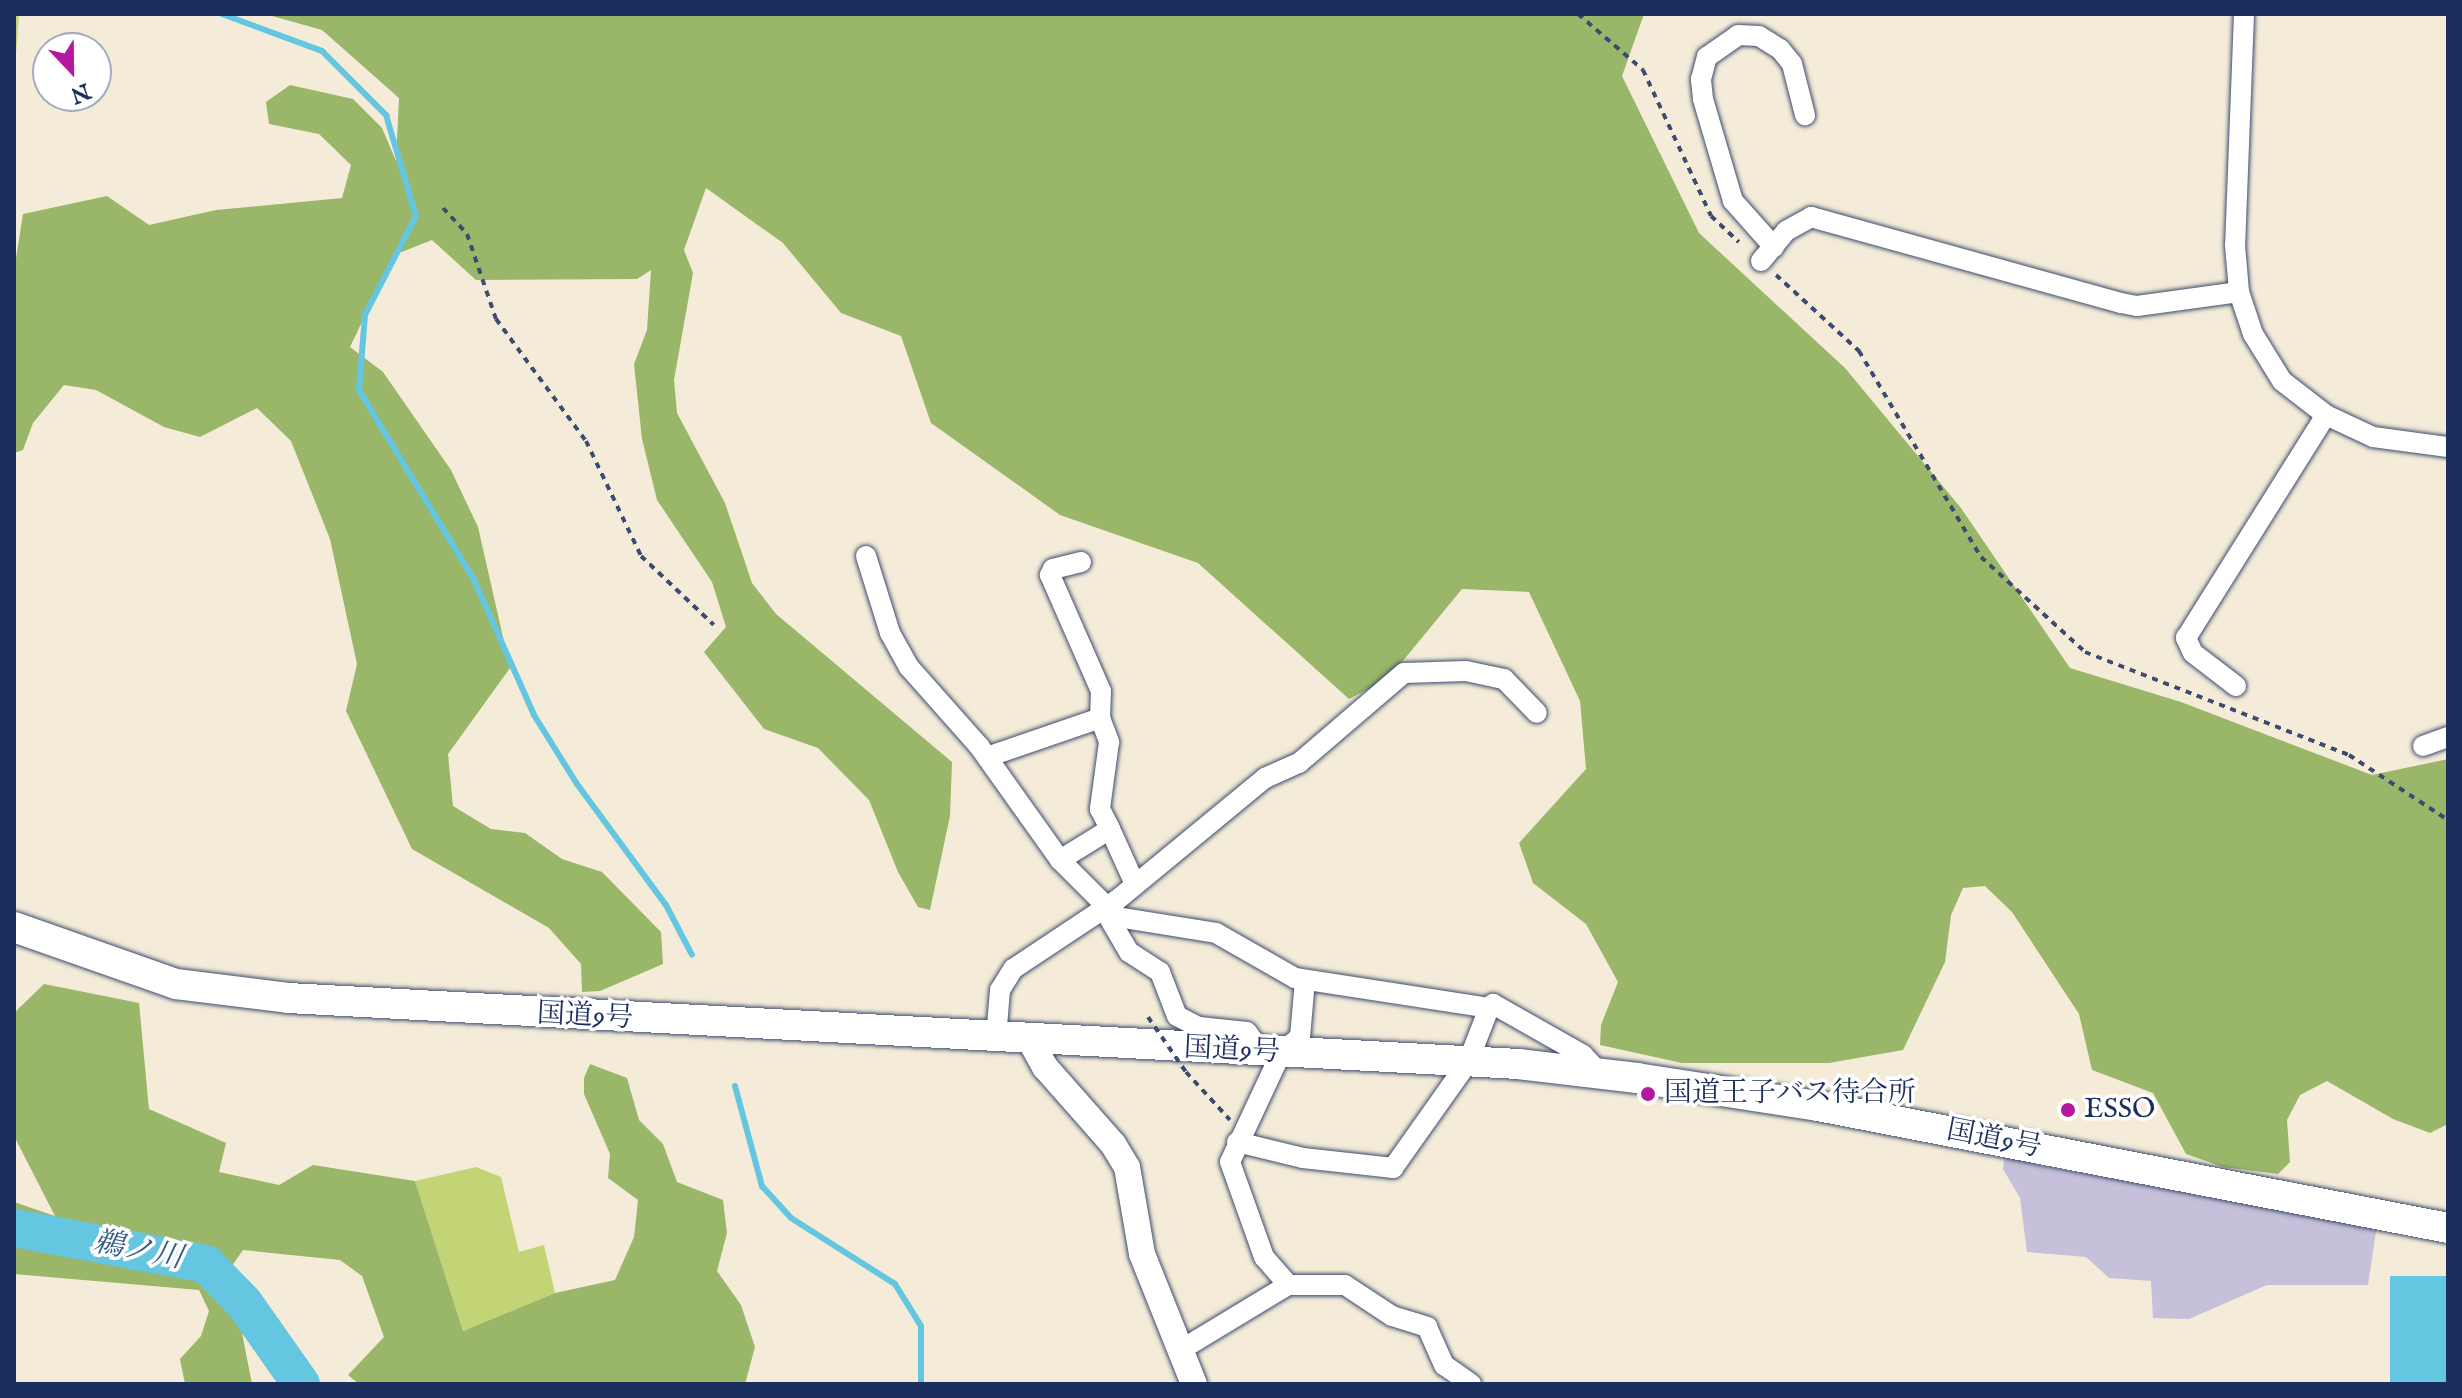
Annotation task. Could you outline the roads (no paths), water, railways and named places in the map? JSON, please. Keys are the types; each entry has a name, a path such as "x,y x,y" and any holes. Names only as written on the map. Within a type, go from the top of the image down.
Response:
{"highway":[{"name":"国道9号","path":"14,927 176,984 288,998 1468,1062 1600,1073 1818,1106 2448,1228"}],"main road":[{"path":"1030,1040 1045,1067 1123,1160 1142,1254 1194,1384"}],"street":[{"path":"2244,14 2235,245 2239,292 2253,334 2282,381 2326,415 2373,437 2448,447"},
{"path":"1805,115 1792,64 1780,49 1759,36 1738,35 1707,57 1701,79 1703,99 1733,201 1767,254 1786,231 1811,217 2137,306 2239,292"},
{"path":"2236,686 2193,653 2186,638 2326,415"},
{"path":"866,556 890,633 909,667 987,757 1060,860 1103,907 1129,952 1160,972 1177,1016 1199,1027 1247,1032 1271,1053"},
{"path":"1081,562 1053,569 1050,575 1101,691 1100,718 1109,742 1100,809 1134,882"},
{"path":"996,1038 1000,990 1013,969 1058,943 1134,882 1201,835 1265,778 1299,763 1404,673 1466,671 1504,679 1537,713"},
{"path":"987,757 1100,718"},
{"path":"2423,746 2448,737"},
{"path":"1060,860 1110,829"},
{"path":"1103,907 1143,924 1216,933 1283,974 1305,980 1364,991 1373,986 1487,1001 1583,1055 1600,1073"},
{"path":"1288,1285 1264,1257 1230,1162 1236,1133 1271,1053 1300,1037 1305,980"},
{"path":"1236,1133 1303,1158 1393,1168 1468,1062 1487,1001"},
{"path":"1179,1351 1288,1285 1345,1285 1392,1316 1427,1327 1444,1365 1471,1384"}],"water":[{"path":"2390,1276 2448,1276 2448,1384 2390,1384"}],"waterway":[{"path":"222,14 322,51 386,115 416,216 365,315 359,390 474,580 534,715 577,784 666,905 692,955"},
{"path":"735,1086 762,1186 791,1218 895,1284 921,1326 921,1384"},
{"name":"鵜ノ川","path":"14,1228 206,1264 244,1303 301,1384"}],"place":[{"name":"国道王子バス待合所","path":"1648,1094"},
{"name":"ESSO","path":"2068,1110"}]}
